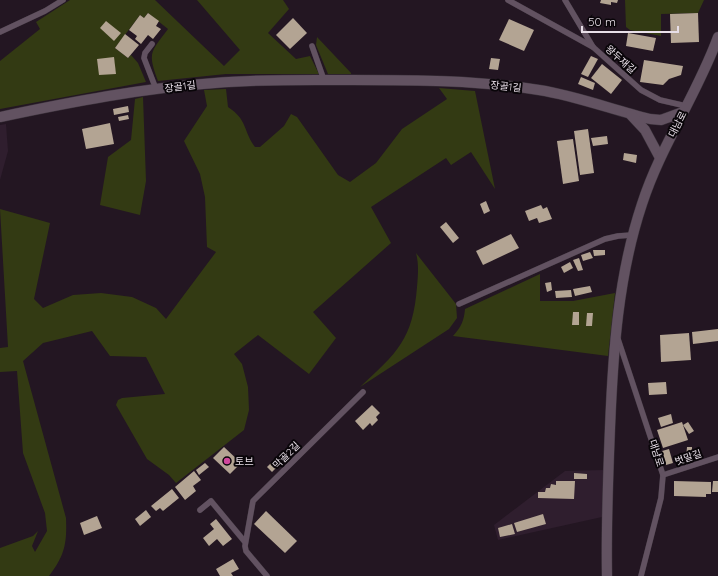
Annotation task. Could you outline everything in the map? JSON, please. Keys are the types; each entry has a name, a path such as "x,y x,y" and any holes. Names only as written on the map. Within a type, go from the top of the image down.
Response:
{"street":[{"name":"대남로","path":"607,576 606,513 616,334 622,280 632,235 642,203 660,158 685,109 714,59 718,36"},
{"name":"장골1길","path":"0,117 56,105 156,89 216,82 324,80 392,80 507,85 577,97 631,115 661,120 685,109"},
{"path":"631,115 645,130 660,158"}],"lane":[{"path":"0,32 45,11 63,0"},
{"path":"508,0 593,47"},
{"name":"왕두재길","path":"565,0 593,47 641,90 660,100 685,109"},
{"name":"장골1길","path":"152,44 145,53 144,58 156,89"},
{"path":"312,46 324,80"},
{"path":"459,304 604,239 632,235"},
{"name":"대남로","path":"616,334 663,475 662,494 641,576"},
{"name":"막골2길","path":"245,542 253,502 256,498 363,392"},
{"name":"벗말길","path":"663,475 718,456"},
{"path":"200,510 211,502 245,542 246,551 267,576"}],"shaded area":[{"path":"6,124 8,151 0,180 0,125"},
{"path":"604,470 602,517 498,540 494,525 565,471"}],"green space":[{"path":"70,0 155,0 224,66 240,50 197,0 283,0 289,9 268,33 296,59 310,56 319,74 226,74 158,81 153,64 152,53 168,29 148,13 144,18 140,15 115,48 128,58 131,55 138,63 146,82 0,109 0,61 40,29 36,22"},
{"path":"625,0 704,0 698,13 661,14 661,36 630,30 626,27"},
{"path":"317,37 351,74 328,74 316,45"},
{"path":"439,88 475,91 495,189 471,152 451,165 446,158 371,207 391,243 313,312 336,338 309,374 258,335 234,354 242,364 248,387 249,410 244,430 176,483 169,475 147,459 116,405 118,400 122,398 165,394 146,357 110,356 92,331 43,343 23,361 66,518 66,535 62,555 49,576 0,576 0,548 33,536 38,531 32,546 35,552 47,531 45,513 23,453 17,371 0,372 0,348 8,347 0,209 50,223 34,299 43,308 73,295 101,293 132,297 156,308 166,319 216,252 207,247 205,197 200,174 184,141 207,106 204,90 226,89 228,107 239,116 255,147 260,147 284,126 291,114 297,117 338,175 350,182 376,163 402,129 447,99"},
{"path":"143,97 146,181 140,215 100,205 108,157 131,140 135,99"},
{"path":"416,253 456,304 457,318 449,329 360,387 393,354 407,333 412,320 415,305 418,274"},
{"path":"540,274 540,301 573,301 615,293 608,356 453,336 462,324 465,309"}],"building":[{"path":"601,0 618,0 617,3 611,2 611,5 600,3"},
{"path":"148,13 159,21 156,26 161,29 153,39 148,35 141,44 135,39 137,36 129,30 140,15 144,18"},
{"path":"698,13 699,42 671,43 670,14"},
{"path":"293,18 307,33 290,49 276,35"},
{"path":"509,19 534,30 524,51 499,40"},
{"path":"106,21 121,33 114,41 100,28"},
{"path":"628,33 656,38 653,51 626,46"},
{"path":"125,34 139,45 128,58 115,48"},
{"path":"591,56 598,59 588,77 581,74"},
{"path":"114,57 116,74 99,75 97,59"},
{"path":"491,58 500,59 498,70 489,69"},
{"path":"644,60 683,66 681,75 669,79 663,85 640,82"},
{"path":"602,64 622,80 611,94 591,78"},
{"path":"581,77 595,83 593,90 578,84"},
{"path":"128,106 129,112 114,115 113,109"},
{"path":"128,115 129,119 119,121 118,117"},
{"path":"110,123 114,144 86,149 82,129"},
{"path":"588,129 594,173 580,175 574,131"},
{"path":"607,136 608,144 593,146 591,138"},
{"path":"573,139 579,181 563,184 557,141"},
{"path":"624,153 637,155 636,163 623,160"},
{"path":"486,201 490,211 484,214 480,204"},
{"path":"541,205 543,209 547,207 552,219 539,223 537,218 529,221 525,211"},
{"path":"446,222 459,238 453,243 440,227"},
{"path":"511,234 519,248 483,265 476,251"},
{"path":"593,250 605,250 605,255 594,256"},
{"path":"590,252 593,258 583,261 581,255"},
{"path":"579,258 583,270 578,271 573,260"},
{"path":"570,262 573,268 564,273 561,267"},
{"path":"551,282 552,290 547,292 545,283"},
{"path":"590,286 592,292 575,296 573,289"},
{"path":"571,290 572,297 556,298 555,291"},
{"path":"573,312 579,312 579,325 572,325"},
{"path":"587,313 593,313 592,326 586,326"},
{"path":"718,329 718,341 693,344 692,332"},
{"path":"689,333 691,360 661,362 660,335"},
{"path":"666,382 667,394 649,395 648,383"},
{"path":"372,405 380,413 376,417 378,420 372,426 370,423 363,430 355,421"},
{"path":"671,414 673,423 661,427 658,418"},
{"path":"682,422 688,440 663,448 657,430"},
{"path":"688,422 694,431 689,434 683,425"},
{"path":"224,447 241,463 230,474 213,458"},
{"path":"687,447 692,447 692,458 686,458"},
{"path":"669,449 673,463 666,465 662,451"},
{"path":"275,459 280,464 272,472 267,467"},
{"path":"205,463 209,467 199,475 196,470"},
{"path":"194,471 201,480 193,486 196,491 185,500 175,487"},
{"path":"574,473 587,474 587,479 574,479"},
{"path":"556,481 575,481 574,499 538,498 538,492 545,492 546,488 550,488 551,484 556,485"},
{"path":"674,481 711,482 711,494 706,494 706,497 674,496"},
{"path":"713,481 718,481 718,492 712,492"},
{"path":"172,489 179,498 163,511 160,508 156,511 151,506"},
{"path":"146,510 151,517 140,526 135,519"},
{"path":"266,511 297,541 285,553 254,524"},
{"path":"543,514 546,524 517,532 514,523"},
{"path":"97,516 102,528 84,535 80,523"},
{"path":"216,519 232,539 223,546 217,539 209,546 203,538 214,529 210,524"},
{"path":"512,524 515,534 500,537 498,528"},
{"path":"233,559 239,569 231,573 233,576 220,576 216,569"}],"place":[{"name":"토브","path":"227,461"}]}
